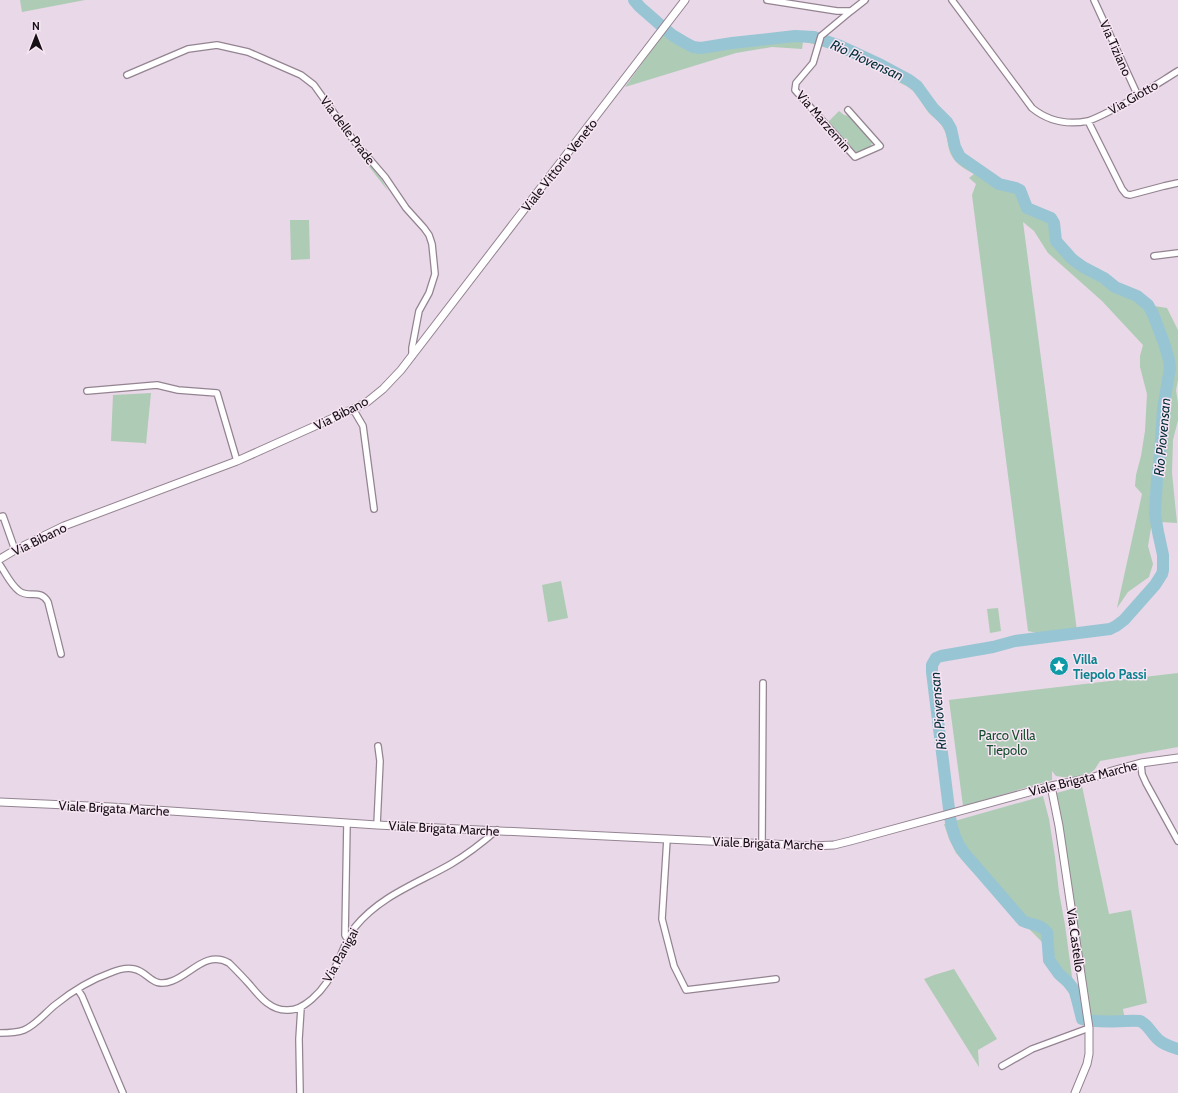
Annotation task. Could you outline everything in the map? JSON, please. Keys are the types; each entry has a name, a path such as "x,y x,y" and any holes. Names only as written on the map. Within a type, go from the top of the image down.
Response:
{"street":[{"name":"Viale Vittorio Veneto","path":"455,300 685,0"},
{"path":"767,0 837,11 851,11"},
{"name":"Via Marzemin","path":"848,110 880,146 855,157 795,90 796,82 813,63 821,36 865,0"},
{"path":"952,0 1032,108 1045,117 1061,122 1088,121 1122,189 1126,194 1130,195 1178,184"},
{"name":"Via Tiziano","path":"1094,0 1138,96"},
{"name":"Via delle Prade","path":"127,75 188,48 217,45 248,52 301,75 314,85 354,141 385,177 406,208 424,228 432,244 435,274 429,293 419,311 412,348 412,356"},
{"name":"Via Giotto","path":"1088,121 1138,96 1178,71"},
{"path":"1154,256 1178,253"},
{"name":"Via Bibano","path":"0,559 64,526 236,461 367,402 383,389 400,370 455,300"},
{"path":"87,392 157,386 178,390 217,393 236,461"},
{"path":"353,409 364,426 374,509"},
{"path":"0,517 3,516 15,550"},
{"path":"0,565 20,592 26,594 38,594 46,598 61,654"},
{"path":"762,844 763,683"},
{"path":"377,824 380,761 378,746"},
{"name":"Viale Brigata Marche","path":"0,802 111,807 347,823 812,846 834,845 1052,786 1091,778 1141,763 1178,758"},
{"path":"1141,763 1144,780 1178,841"},
{"name":"Via Castello","path":"1052,786 1088,1026 1089,1054 1087,1064 1075,1093"},
{"path":"346,937 347,823"},
{"name":"Via Panigai","path":"301,1008 328,982 351,934 364,917 376,906 451,864 477,847 498,830"},
{"path":"667,839 662,918 674,966 686,990 776,979"},
{"path":"0,1033 25,1030 32,1026 55,1005 78,990 100,977 118,970 133,968 139,970 160,984 173,981 208,960 224,960 229,963 263,1000 275,1008 288,1010 301,1008 299,1039 300,1093"},
{"path":"78,990 123,1093"},
{"path":"1002,1066 1032,1049 1088,1026"}],"green space":[{"path":"20,0 85,0 22,12"},
{"path":"669,26 689,40 700,43 792,31 814,33 841,42 911,76 921,83 937,105 950,119 955,128 959,145 964,155 1000,180 1024,187 1030,205 1054,215 1059,226 1060,240 1075,256 1084,263 1099,269 1125,287 1145,296 1154,306 1167,308 1178,330 1178,380 1176,390 1178,420 1173,440 1172,473 1177,523 1161,522 1151,528 1148,546 1153,564 1149,577 1128,592 1117,608 1142,494 1135,486 1145,431 1147,394 1140,367 1140,356 1143,345 1102,301 1048,253 1034,231 1023,222 1077,631 1041,634 1028,631 972,195 976,184 969,178 974,174 955,161 950,154 944,129 929,113 912,90 848,57 826,47 814,44 803,42 802,49 772,47 736,53 625,87"},
{"path":"839,111 844,115 851,116 872,142 871,146 857,153 828,122"},
{"path":"342,127 371,160 388,191 340,129"},
{"path":"290,220 309,220 310,259 291,260"},
{"path":"151,393 146,444 111,441 113,395"},
{"path":"561,581 568,618 548,622 542,585"},
{"path":"998,608 1001,631 990,633 987,609"},
{"name":"Parco Villa Tiepolo","path":"1178,673 1178,747 1100,761 1095,769 1087,775 1082,776 1056,776 1052,771 1052,780 963,806 949,700"},
{"path":"1082,786 1109,914 1131,910 1147,1003 1123,1009 1126,1025 1088,1027 1053,794"},
{"path":"1043,796 1049,819 1055,857 1078,1021 1069,993 1041,941 956,853 944,824"},
{"path":"954,969 997,1039 978,1050 979,1067 924,979"}],"waterway":[{"name":"Rio Piovensan","path":"634,0 672,35 693,47 701,48 795,36 814,37 840,46 909,80 917,86 933,108 947,122 951,129 955,147 960,157 999,184 1020,190 1027,208 1051,218 1054,223 1056,241 1072,259 1083,267 1104,278 1115,287 1137,296 1148,305 1153,314 1164,343 1170,368 1163,409 1155,514 1163,555 1162,574 1155,585 1124,620 1110,629 1015,641 993,647 936,658 932,665 932,672 949,809"},
{"name":"Rio Piovensan","path":"950,817 955,837 965,854 1023,921 1039,926 1047,932 1049,960 1059,974 1075,991 1082,1019 1103,1022 1140,1021 1146,1025 1160,1041 1166,1045 1178,1049"}],"place":[{"name":"Villa Tiepolo Passi","path":"1059,666"}]}
